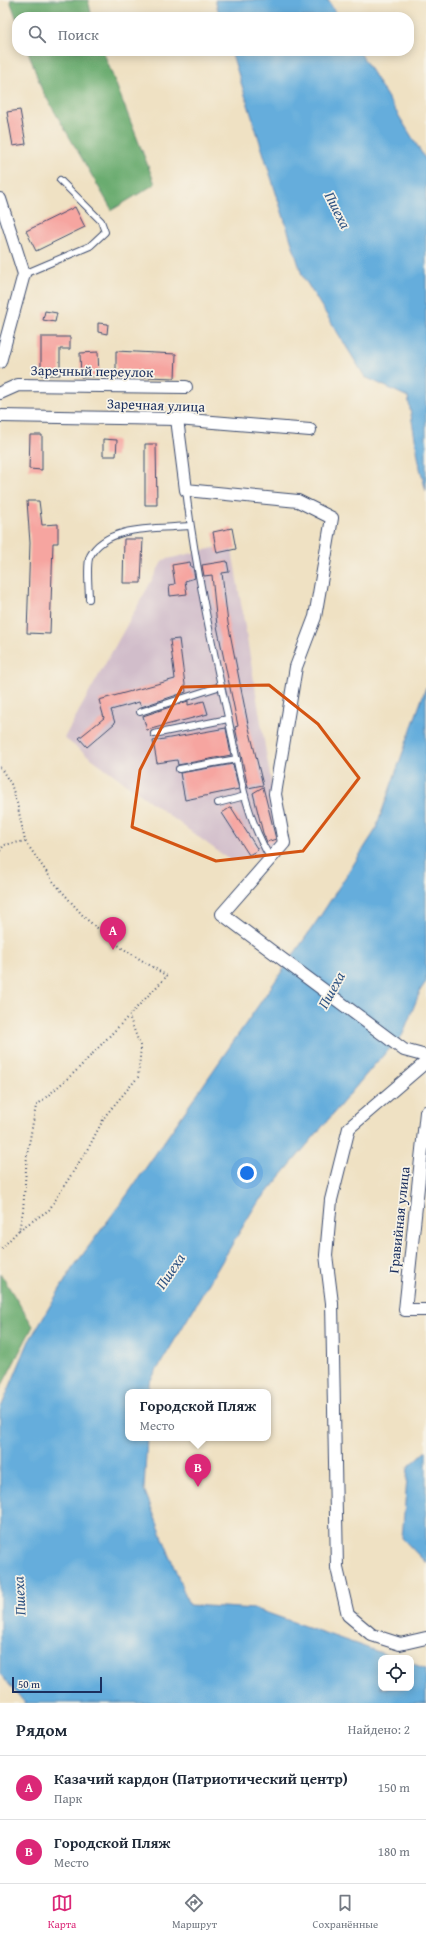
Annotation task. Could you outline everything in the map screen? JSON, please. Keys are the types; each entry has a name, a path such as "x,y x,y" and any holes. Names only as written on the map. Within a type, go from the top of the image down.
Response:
{"street":[{"path":"0,199 24,274 0,362"},
{"name":"Заречный переулок","path":"0,393 18,385 186,387"},
{"name":"Заречная улица","path":"0,416 176,419 310,430"},
{"path":"176,419 186,490 298,501 332,518 315,617 296,667 275,794 284,843 222,914 404,1050 426,1056"},
{"path":"426,1062 349,1128 331,1200 326,1255 332,1303 337,1568 348,1615 372,1635 400,1644 426,1638"},
{"name":"Гравийная улица","path":"426,1112 405,1310 426,1310"}],"lane":[{"path":"24,274 90,246 105,232 101,221 60,180"},
{"path":"186,490 190,526 221,686 245,796 260,840 271,859"},
{"path":"89,599 89,557 102,540 124,531 190,526"},
{"path":"140,712 221,686"},
{"path":"154,734 228,719"},
{"path":"179,769 237,759"},
{"path":"218,802 245,796"}],"path":[{"path":"0,768 11,784 17,803 25,841 52,880 85,918 122,948 167,976 76,1071 36,1106 27,1155 23,1210 19,1230"},
{"path":"0,851 4,845 25,841"},
{"path":"0,1250 19,1230 49,1210 90,1145 105,1116 138,1077 141,1048 129,1016"}],"highlighted area":[{"path":"269,685 318,724 359,778 303,851 216,861 132,827 140,770 182,687"}],"shaded area":[{"path":"231,544 283,853 231,861 64,738 163,560"}],"green space":[{"path":"10,0 88,0 91,12 14,12"},
{"path":"30,56 105,56 155,184 112,210 42,90"},
{"path":"0,1273 33,1326 0,1389"}],"water":[{"path":"215,0 328,0 335,12 219,12"},
{"name":"Пшеха","path":"233,56 362,56 426,160 426,491 420,468 408,397 365,377 302,275"},
{"name":"Пшеха","path":"426,687 426,982 421,989 402,1036 375,1064 254,1208 149,1383 149,1389 125,1389 125,1441 147,1441 144,1489 189,1605 256,1609 387,1655 378,1655 378,1691 414,1691 414,1664 426,1669 426,1703 25,1703 0,1674 0,1410 29,1341 72,1269 127,1195 321,915 375,831"},
{"path":"426,1451 426,1563 402,1538 408,1467"}],"building":[{"path":"20,110 26,144 13,146 7,112"},
{"path":"75,207 85,227 36,251 26,231"},
{"path":"45,311 57,313 55,322 43,320"},
{"path":"98,323 108,324 107,334 98,332"},
{"path":"41,337 70,337 70,349 60,349 60,375 41,375"},
{"path":"116,351 176,354 175,378 116,376"},
{"path":"98,352 99,376 81,377 80,353"},
{"path":"30,435 42,435 42,470 29,469"},
{"path":"103,439 117,440 116,456 103,456"},
{"path":"145,444 156,444 157,505 145,505"},
{"path":"27,501 39,501 42,525 58,524 58,543 53,543 50,634 27,633 30,543"},
{"path":"232,528 236,549 217,553 213,532"},
{"path":"124,539 143,539 141,583 123,583"},
{"path":"227,561 229,572 222,573 228,623 248,724 263,785 248,788 235,727 238,726 217,626 212,575 204,576 202,565"},
{"path":"190,562 191,567 193,567 195,578 185,581 187,594 170,596 169,585 175,584 172,565"},
{"path":"179,639 186,692 141,707 139,702 111,710 115,723 87,747 79,738 104,718 99,700 175,679 170,640"},
{"path":"188,701 188,705 204,701 208,714 147,730 143,716"},
{"path":"226,728 231,755 178,765 177,760 157,763 153,741"},
{"path":"233,764 239,789 185,800 180,773"},
{"path":"263,787 276,839 267,842 263,833 253,793"},
{"path":"231,807 258,850 249,855 222,813"}],"place":[{"name":"Казачий кардон (Патриотический центр)","path":"113,950"},
{"name":"Городской Пляж","path":"198,1487"}]}
